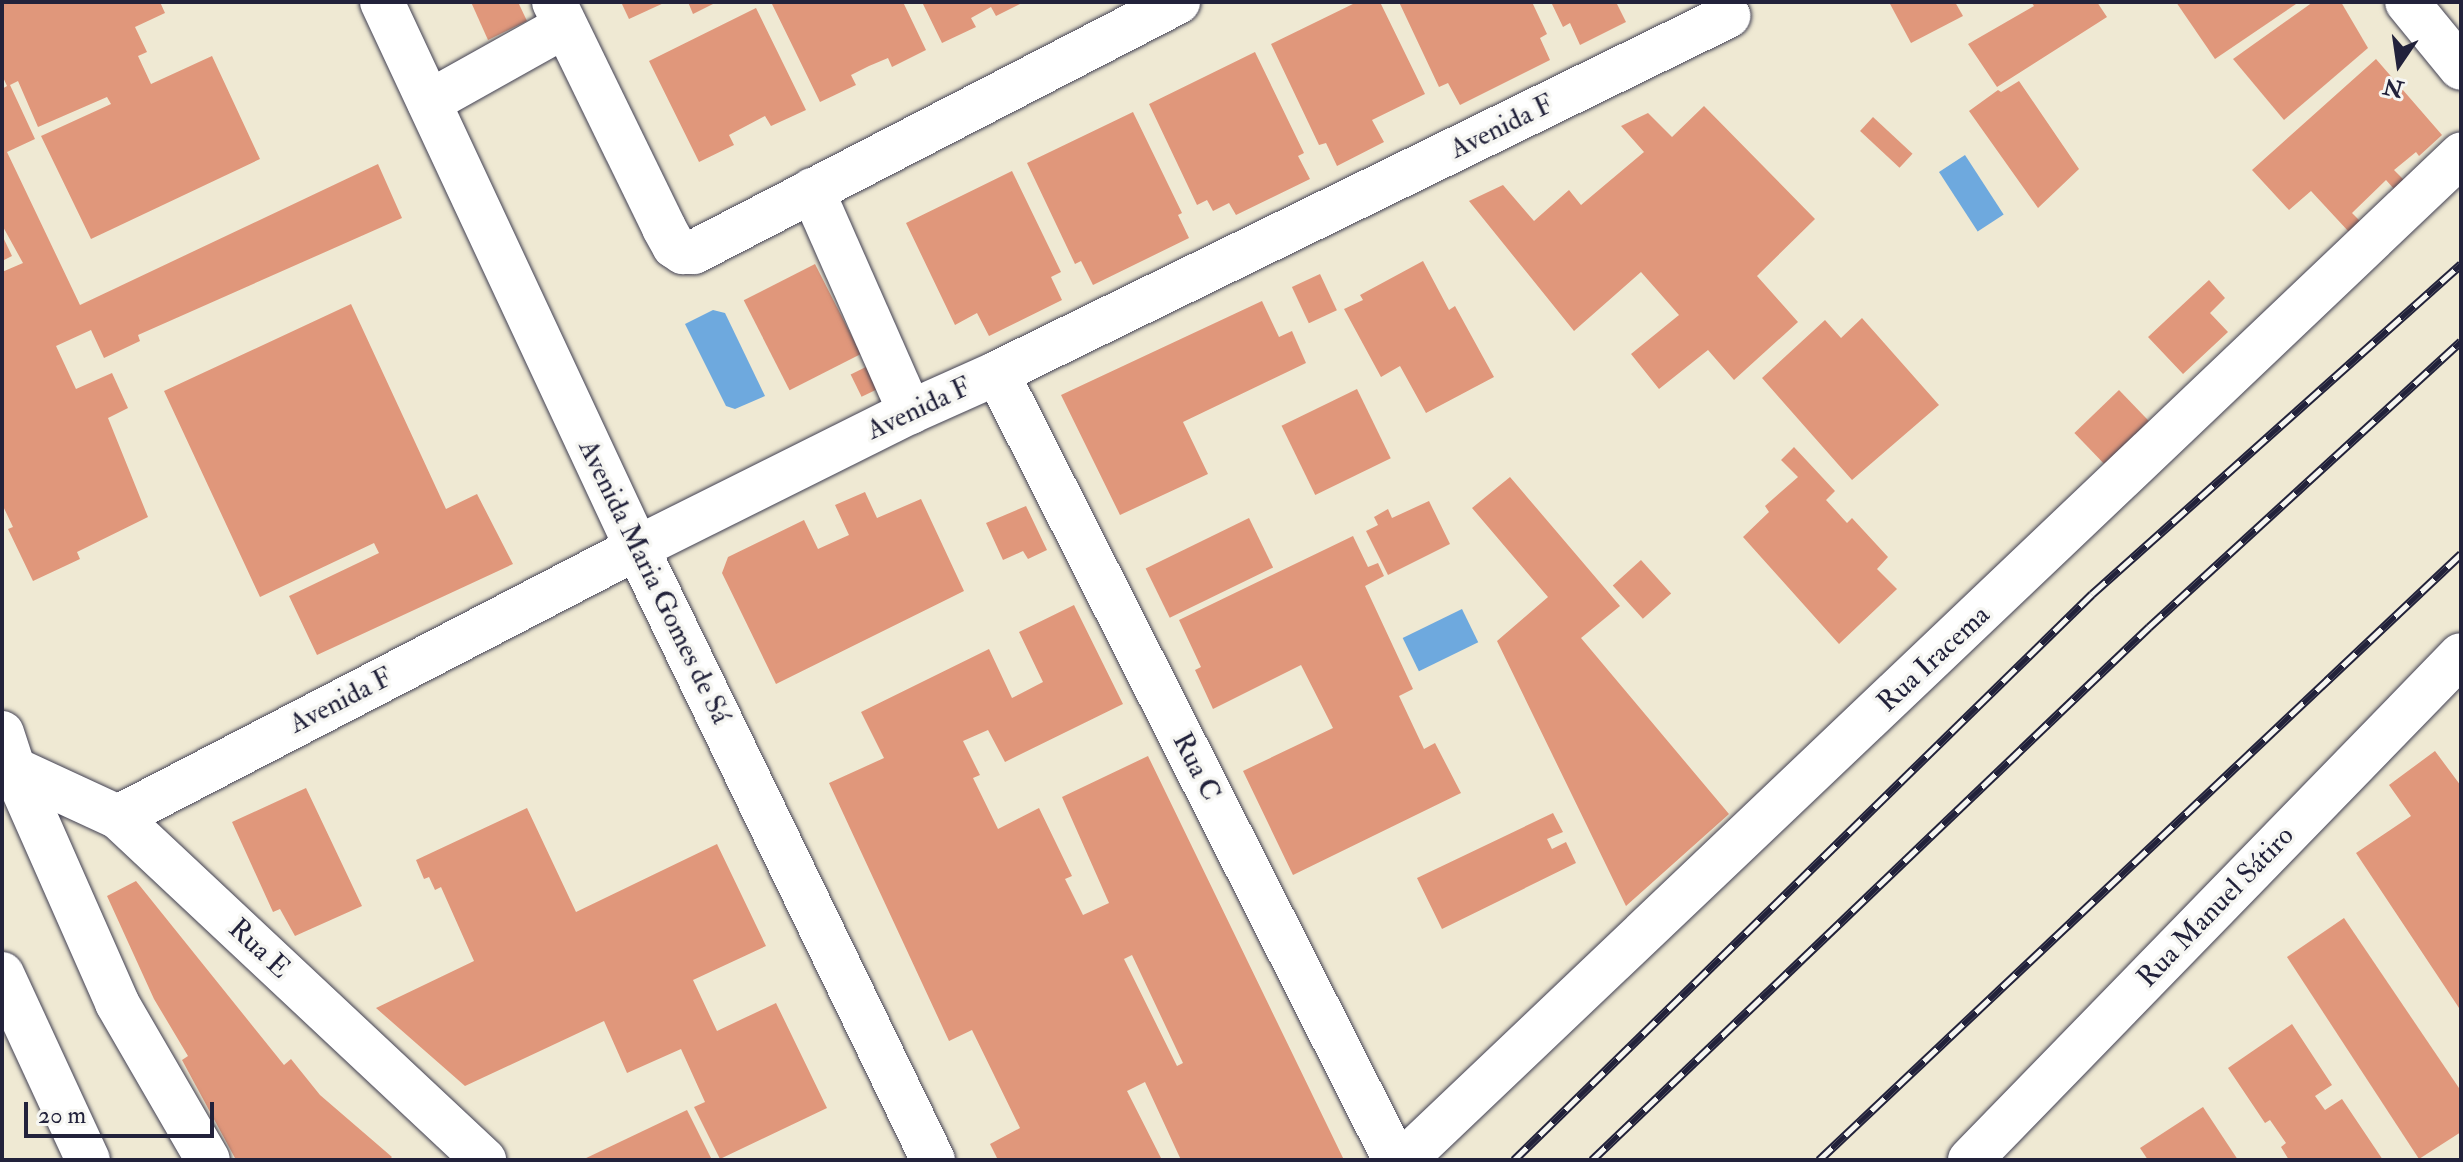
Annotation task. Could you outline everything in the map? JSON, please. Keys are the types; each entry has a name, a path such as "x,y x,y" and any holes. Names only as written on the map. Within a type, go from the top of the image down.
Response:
{"street":[{"name":"Avenida Maria Gomes de Sá","path":"382,2 637,548 933,1160"},
{"path":"429,102 559,14 674,246 683,252 694,252 1178,2"},
{"path":"2407,2 2461,68"},
{"name":"Avenida F","path":"118,817 637,548 910,412 997,373 1728,16"},
{"name":"Rua Iracema","path":"1404,1160 2138,466 2461,155"},
{"path":"812,190 910,412"},
{"name":"Rua C","path":"997,373 1395,1160"},
{"name":"Rua Manuel Sátiro","path":"1970,1160 2461,655"},
{"path":"8,751 117,1003 208,1160"},
{"name":"Rua E","path":"8,751 118,817 484,1160"},
{"path":"2,974 88,1160"}],"water":[{"path":"1965,155 2004,215 1978,231 1939,172"},
{"path":"713,310 725,313 765,396 735,409 726,406 685,324"},
{"path":"1462,609 1478,642 1419,671 1403,638"}],"building":[{"path":"2,2 160,2 165,13 135,27 147,52 138,56 151,84 212,56 260,159 91,239 41,136 111,104 107,97 38,127 18,81 10,85 35,139 7,152 80,305 378,164 402,218 138,335 140,341 104,358 91,330 56,346 76,389 112,373 128,408 108,418 148,517 77,552 80,559 33,581 8,529 13,527 2,504 2,272 23,263 2,225 2,89 7,86 2,75"},
{"path":"471,2 518,2 527,21 488,40"},
{"path":"621,2 666,2 629,19"},
{"path":"688,2 717,2 693,14"},
{"path":"771,2 903,2 926,50 892,67 888,58 869,66 851,75 856,85 820,102"},
{"path":"922,2 1024,2 996,16 991,7 971,18 976,27 942,43"},
{"path":"1357,2 1380,2 1425,94 1372,120 1384,142 1337,166 1326,143 1319,145 1271,44"},
{"path":"1399,2 1532,2 1547,34 1540,38 1550,60 1460,105 1448,83 1439,87"},
{"path":"1551,2 1616,2 1626,22 1580,45 1570,23 1563,27"},
{"path":"1889,2 1955,2 1963,16 1911,43"},
{"path":"2031,2 2097,2 2107,17 1997,87 1968,44 2034,6"},
{"path":"2176,2 2299,2 2215,59"},
{"path":"2313,2 2341,2 2368,48 2284,120 2233,59"},
{"path":"756,8 806,110 771,126 765,116 729,135 734,145 699,162 649,61"},
{"path":"1255,52 1304,153 1298,156 1310,179 1236,215 1229,203 1213,211 1207,200 1197,205 1149,104"},
{"path":"2376,59 2442,135 2419,156 2416,152 2394,170 2404,180 2394,189 2386,180 2352,213 2360,221 2349,232 2311,191 2289,210 2252,170"},
{"path":"2019,81 2079,169 2038,208 1969,111 1998,90 2001,92"},
{"path":"1704,106 1815,219 1757,276 1798,322 1734,380 1708,350 1659,389 1631,354 1679,315 1641,272 1574,331 1469,201 1503,185 1534,221 1569,190 1581,205 1644,152 1621,126 1648,113 1672,137"},
{"path":"1133,112 1182,213 1178,215 1189,238 1093,285 1081,261 1075,264 1027,163"},
{"path":"1873,117 1912,154 1900,168 1860,131"},
{"path":"1012,171 1061,272 1051,277 1062,300 989,336 977,313 955,325 906,223"},
{"path":"2,235 12,256 2,261"},
{"path":"1423,261 1449,310 1455,306 1494,377 1426,413 1400,366 1381,377 1344,309 1363,300 1360,295"},
{"path":"815,264 861,354 790,390 744,300"},
{"path":"1320,274 1337,310 1309,323 1292,287"},
{"path":"2209,280 2225,298 2210,313 2228,332 2183,374 2148,337"},
{"path":"1262,301 1279,337 1292,331 1306,363 1183,422 1208,474 1120,515 1061,395"},
{"path":"351,304 446,509 477,494 513,564 317,655 289,596 379,553 374,543 260,597 164,391"},
{"path":"1862,318 1939,405 1852,480 1762,378 1825,320 1841,338"},
{"path":"874,363 885,385 862,397 851,374"},
{"path":"1357,389 1391,458 1315,495 1282,426"},
{"path":"2119,390 2149,421 2104,464 2074,433"},
{"path":"1794,447 1835,491 1826,500 1847,523 1852,518 1888,557 1877,569 1897,589 1839,644 1743,537 1769,512 1765,506 1798,477 1781,460"},
{"path":"1510,477 1620,606 1581,638 1729,814 1626,906 1497,641 1548,597 1472,508"},
{"path":"865,492 877,518 921,499 964,591 776,684 722,573 728,557 804,520 818,549 849,535 835,505"},
{"path":"1429,501 1450,544 1388,575 1366,531 1378,525 1374,517 1388,509 1392,518"},
{"path":"1026,506 1047,550 1028,559 1023,551 1003,560 986,523"},
{"path":"1249,518 1273,567 1170,618 1146,568"},
{"path":"1353,536 1368,567 1378,563 1384,576 1365,586 1413,689 1399,696 1424,749 1435,743 1461,793 1293,875 1243,771 1333,728 1301,665 1213,709 1195,670 1201,667 1179,620"},
{"path":"1641,560 1671,593 1643,619 1613,585"},
{"path":"1074,605 1123,704 1005,762 988,730 963,741 980,775 973,778 998,829 1039,808 1072,876 1065,879 1083,915 1109,903 1062,797 1148,756 1344,1160 1181,1160 1145,1082 1127,1091 1162,1160 998,1160 990,1144 1020,1128 972,1030 949,1041 829,783 884,758 861,712 989,649 1012,698 1043,682 1019,632","holes":["1132,955 1183,1063 1177,1066 1124,959"]},
{"path":"2435,751 2461,786 2461,1011 2356,853 2411,816 2389,785"},
{"path":"306,788 362,906 295,936 280,909 273,912 232,822"},
{"path":"527,808 576,912 717,844 766,946 693,980 717,1031 776,1003 827,1108 720,1159 694,1107 705,1102 681,1049 627,1073 604,1021 465,1086 376,1008 474,961 441,887 435,890 429,877 424,879 416,860"},
{"path":"1553,813 1563,832 1547,839 1552,849 1566,842 1576,863 1442,929 1417,878"},
{"path":"136,881 284,1065 291,1059 320,1095 392,1157 389,1160 236,1160 182,1060 188,1056 154,999 107,896"},
{"path":"2344,918 2461,1091 2461,1132 2419,1159 2287,957"},
{"path":"2292,1024 2332,1085 2315,1096 2325,1110 2342,1099 2383,1160 2289,1160 2281,1147 2286,1143 2270,1120 2265,1123 2228,1068"},
{"path":"2203,1107 2238,1160 2148,1160 2140,1148"},
{"path":"687,1110 712,1160 582,1160"}],"railway":[{"path":"1514,1160 2092,594 2461,264"},
{"path":"1592,1160 2149,627 2461,341"},
{"path":"1819,1160 2461,554"}]}
